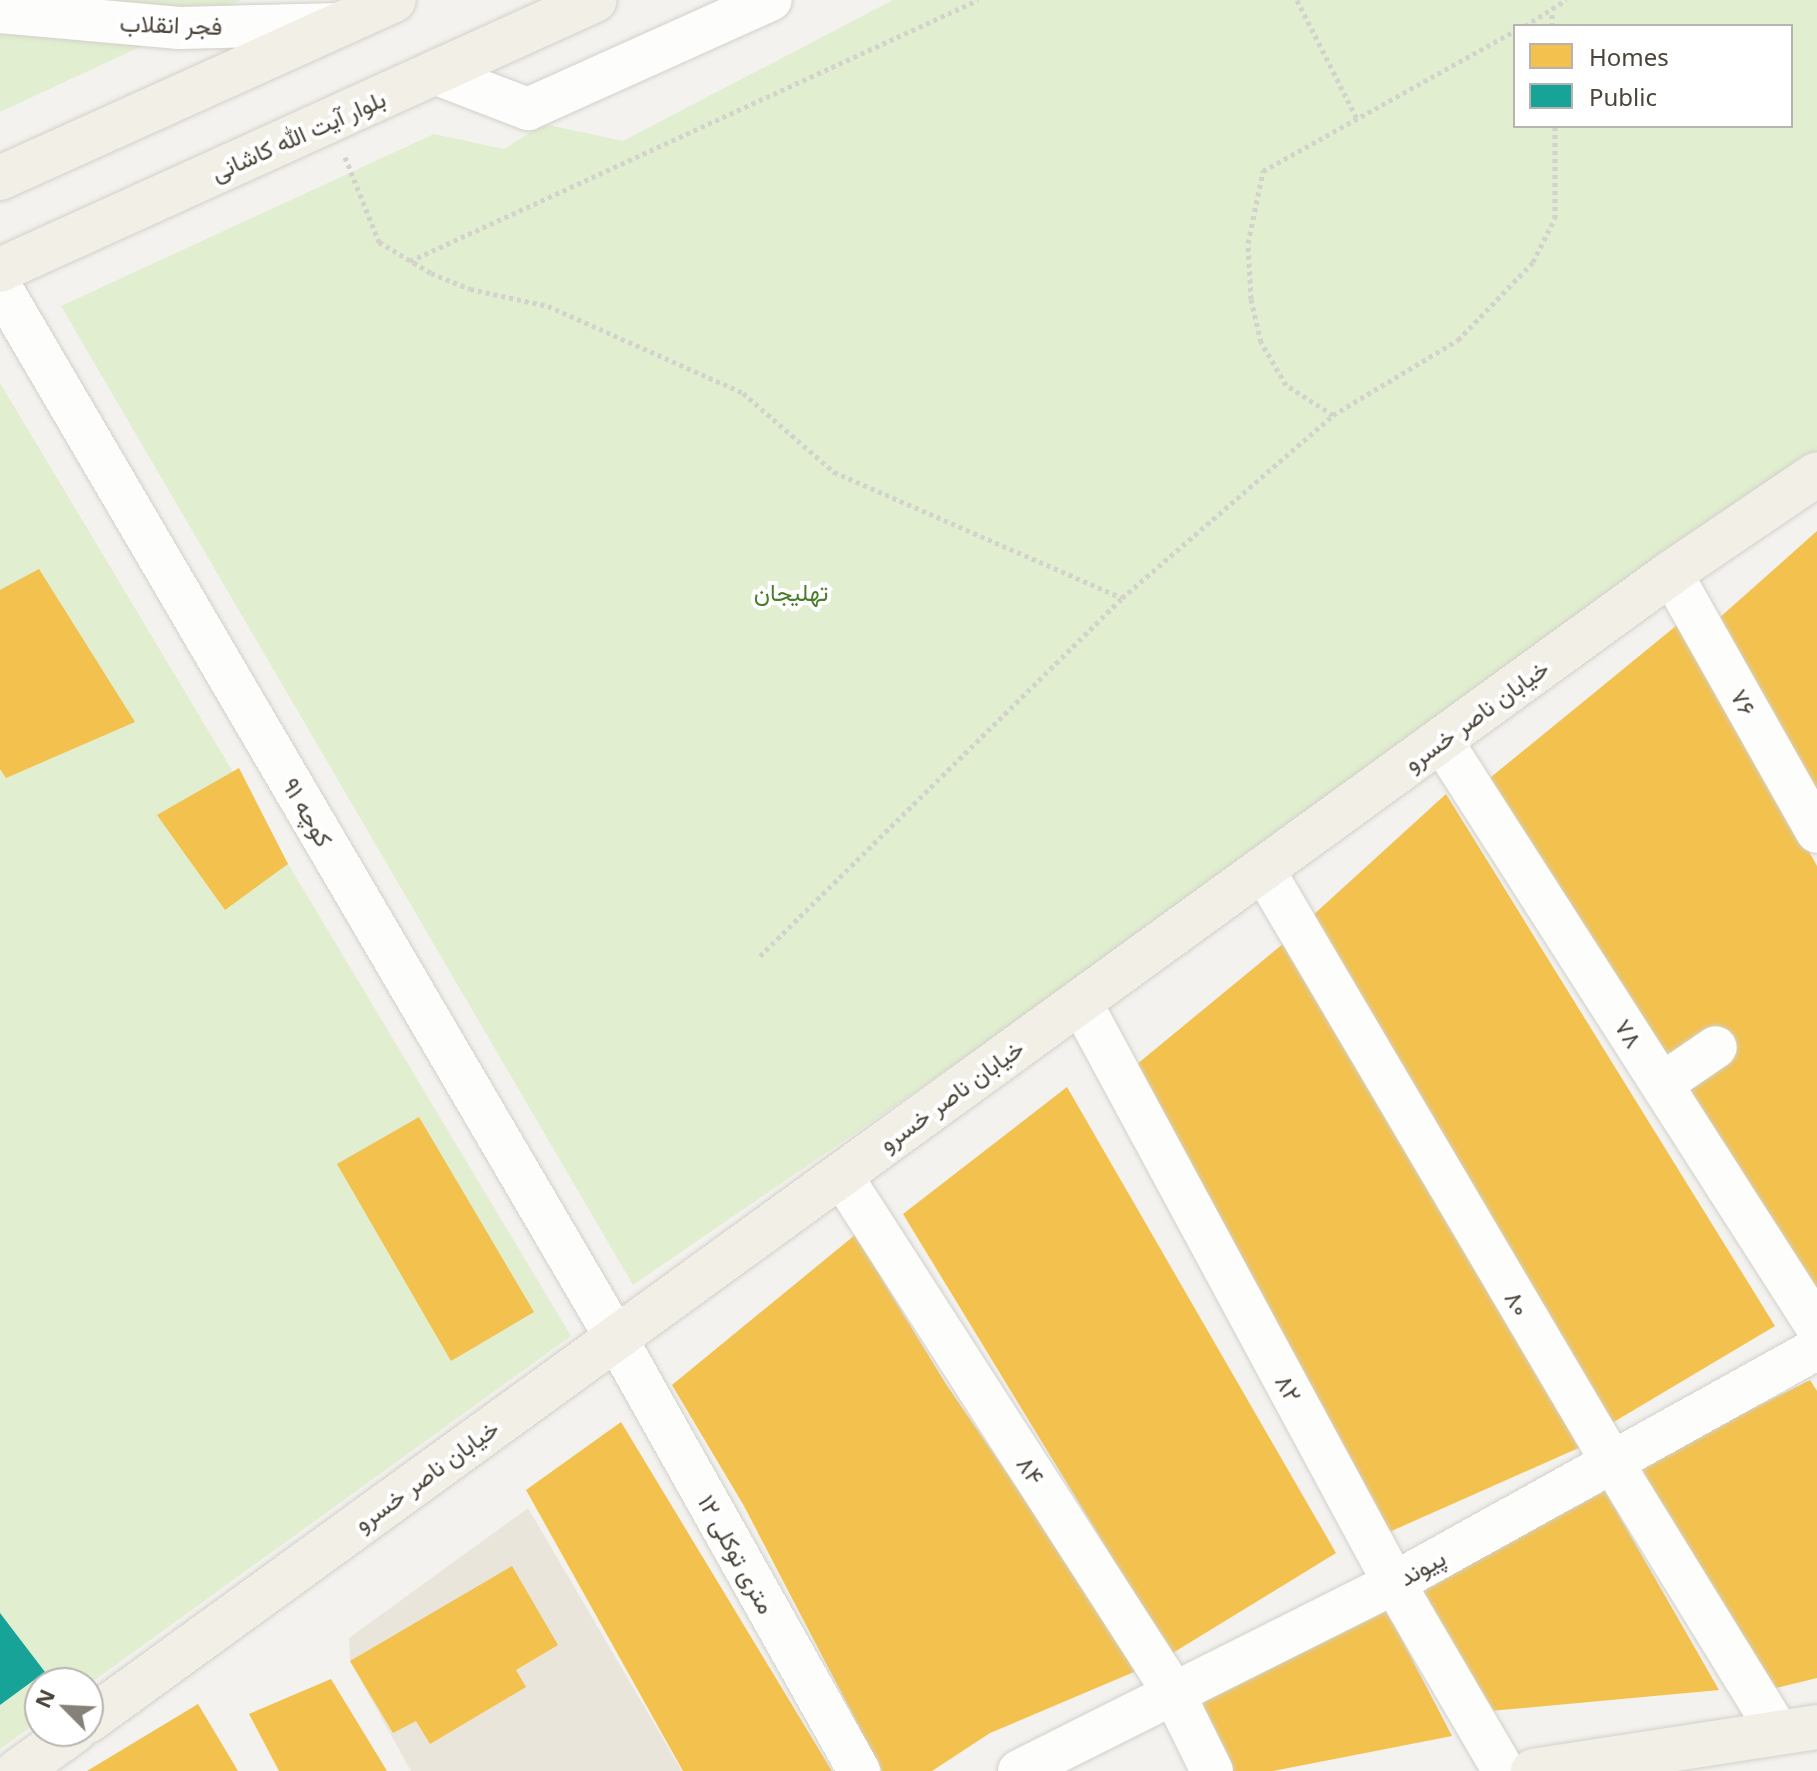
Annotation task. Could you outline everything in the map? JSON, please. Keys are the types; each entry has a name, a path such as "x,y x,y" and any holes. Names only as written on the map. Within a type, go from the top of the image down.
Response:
{"main road":[{"path":"0,178 394,0"},
{"name":"بلوار آیت الله کاشانی","path":"0,270 595,0"},
{"name":"خیابان ناصر خسرو","path":"104,1709 1671,573 1817,474"},
{"path":"1533,1771 1716,1758 1798,1730"},
{"path":"18,1771 52,1747"}],"street":[{"path":"434,73 528,109 771,0"},
{"name":"فجر انقلاب","path":"0,12 179,28 342,24"},
{"name":"کوچه ۹۱","path":"0,286 616,1338"},
{"name":"۷۶","path":"1671,573 1817,832"},
{"name":"۷۸","path":"1441,740 1817,1327"},
{"name":"۸۰","path":"1263,869 1612,1462 1798,1730"},
{"name":"۸۲","path":"1080,1001 1394,1583 1504,1771"},
{"path":"1662,1084 1716,1047"},
{"name":"۸۴","path":"841,1175 1172,1690 1212,1771"},
{"name":"۱۲ متری توکلی","path":"616,1338 859,1771"},
{"name":"پیوند","path":"1019,1771 1172,1690 1394,1583 1817,1349"}],"path":[{"path":"410,261 978,0"},
{"path":"1297,0 1357,119"},
{"path":"1529,24 1566,0"},
{"path":"1552,11 1552,24"},
{"path":"1333,415 1286,385 1261,342 1251,299 1248,243 1263,171 1513,32"},
{"path":"331,120 379,242 410,261 470,289 548,306 743,393 834,472 1122,598"},
{"path":"760,956 1122,598 1333,415 1458,340 1533,262 1555,218 1555,128"}],"shaded area":[{"path":"528,1508 682,1771 411,1771 350,1661 349,1638"}],"green space":[{"path":"0,0 241,0 0,112"},
{"name":"تهلیجان","path":"893,0 1817,0 1817,474 633,1285 61,306 434,134 504,149 544,124 623,141"},
{"path":"0,383 571,1336 104,1673 104,1667 24,1667 24,1732 0,1749"}],"building: Homes":[{"path":"1817,531 1817,795 1718,619"},
{"path":"39,569 135,722 6,778 0,769 0,590"},
{"path":"1682,621 1817,866 1817,1299 1485,782"},
{"path":"239,768 288,864 225,910 157,815"},
{"path":"1446,794 1775,1326 1612,1423 1311,917"},
{"path":"1284,943 1583,1446 1387,1533 1136,1065"},
{"path":"1067,1087 1336,1553 1171,1654 903,1214"},
{"path":"419,1117 534,1312 451,1361 337,1164"},
{"path":"855,1235 946,1384 1141,1669 990,1733 932,1771 882,1771 744,1506 672,1385"},
{"path":"1810,1380 1817,1391 1817,1678 1763,1691 1636,1467"},
{"path":"621,1422 832,1771 683,1771 526,1490"},
{"path":"1605,1491 1719,1690 1490,1711 1415,1593"},
{"path":"512,1566 558,1645 516,1670 526,1687 430,1744 416,1721 393,1733 350,1661"},
{"path":"1386,1609 1452,1736 1273,1771 1226,1771 1197,1697"},
{"path":"331,1679 387,1771 279,1771 249,1714"},
{"path":"198,1704 238,1771 87,1771"}],"building: Public":[{"path":"0,1613 41,1667 24,1667 24,1687 0,1705"}]}
